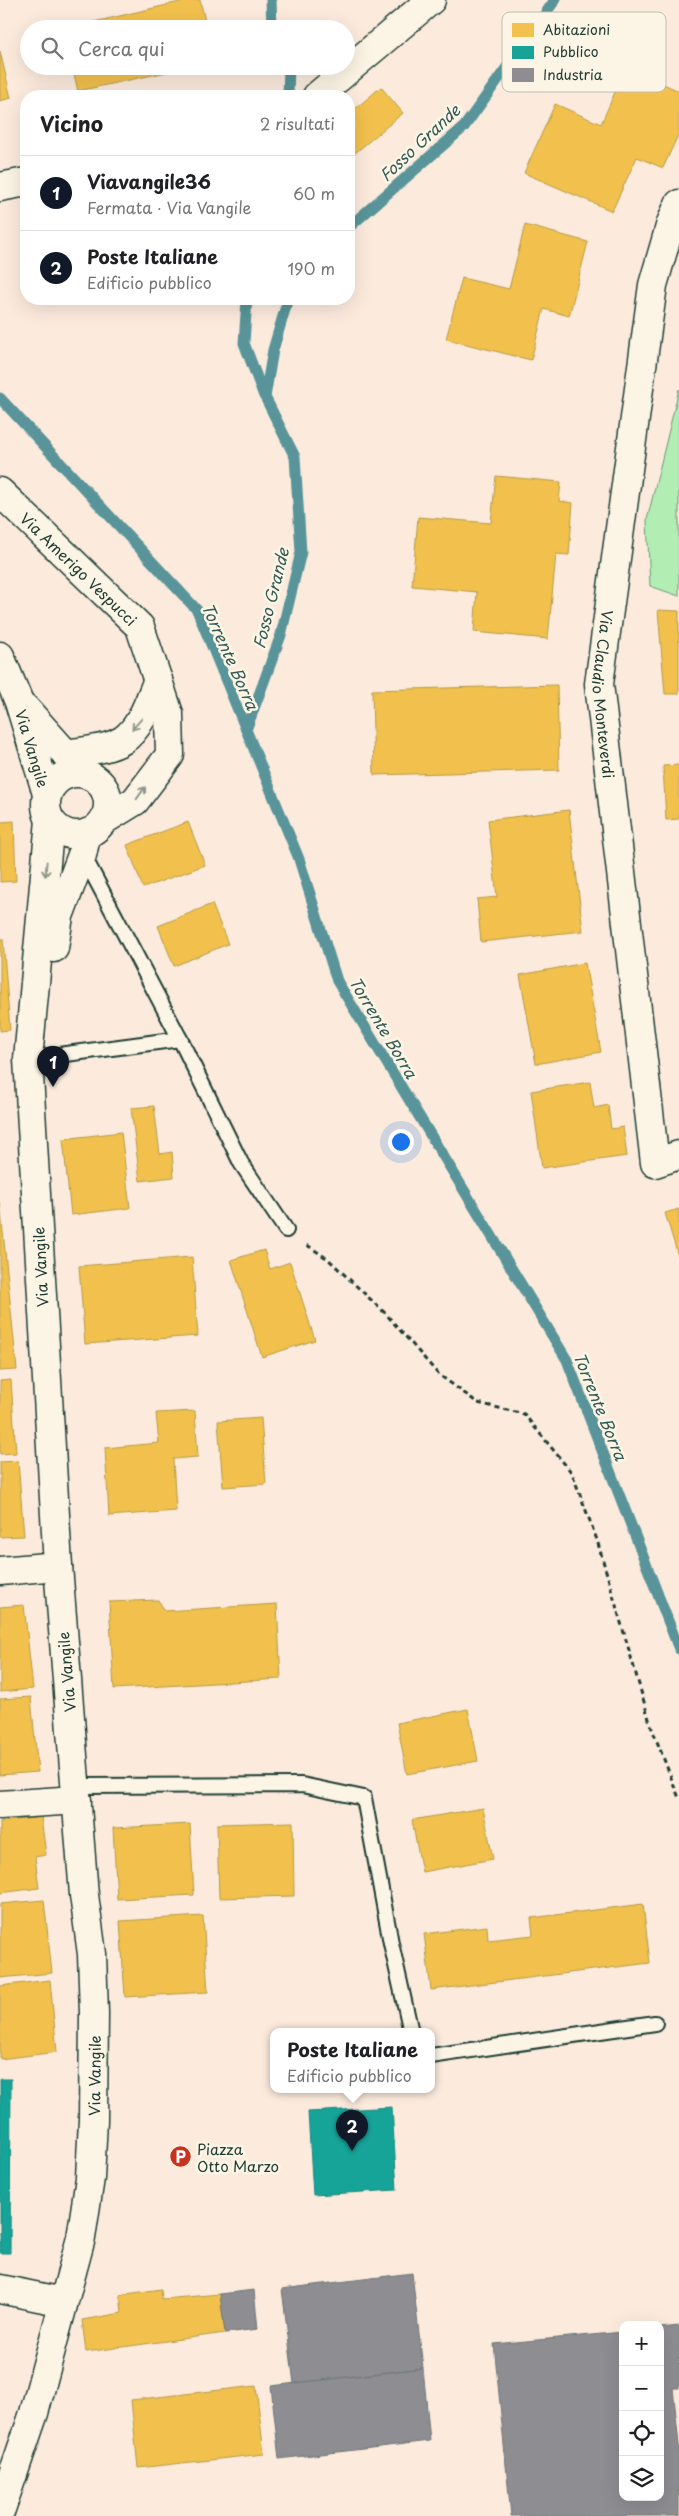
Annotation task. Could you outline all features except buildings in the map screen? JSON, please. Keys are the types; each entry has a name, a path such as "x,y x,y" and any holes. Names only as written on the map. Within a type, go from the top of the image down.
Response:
{"street":[{"path":"355,64 431,0"},
{"path":"324,90 342,75"},
{"path":"0,187 20,183"},
{"name":"Via Claudio Monteverdi","path":"676,218 653,285 599,684 655,1163 679,1155"},
{"name":"Via Amerigo Vespucci","path":"0,492 140,627 169,714 170,755 135,801 91,836"},
{"name":"Via Vangile","path":"0,656 19,702 48,807 29,1048 58,1566 84,1895 92,1954 94,2013 93,2120 90,2178 84,2217 34,2413 0,2512"},
{"path":"29,1048 49,978 59,916 91,836 66,834 48,807 56,780 73,772 74,763 97,749 123,740 142,718 158,680"},
{"name":"Via Vangile","path":"19,702 74,763 100,782 106,790 108,811 91,836"},
{"path":"0,1570 58,1566"},
{"path":"0,1805 76,1793"},
{"path":"0,2289 63,2302"}],"lane":[{"path":"91,836 180,1039 241,1163 286,1230"},
{"path":"29,1048 180,1039"},
{"path":"76,1793 302,1785 364,1798 391,1943 410,2028"},
{"path":"435,2055 655,2023"}],"path":[{"path":"286,1230 328,1259 380,1308 438,1374 478,1403 524,1414 572,1473 597,1540 651,1726 679,1798"}],"green space":[{"path":"679,389 679,596 650,586 647,520"}],"waterway":[{"path":"271,0 272,20"},
{"name":"Fosso Grande","path":"546,12 555,0"},
{"name":"Fosso Grande","path":"355,222 464,127 502,74"},
{"path":"288,90 289,75"},
{"path":"247,305 244,343 264,396"},
{"name":"Fosso Grande","path":"246,730 281,635 301,552 295,457 265,397 273,350 286,305"},
{"name":"Torrente Borra","path":"0,398 197,610 299,859 337,981 567,1360 679,1649"}],"place":[{"name":"Viavangile36","path":"53,1087"},
{"name":"Poste Italiane","path":"352,2151"},
{"name":"Piazza Otto Marzo","path":"181,2157"}]}
